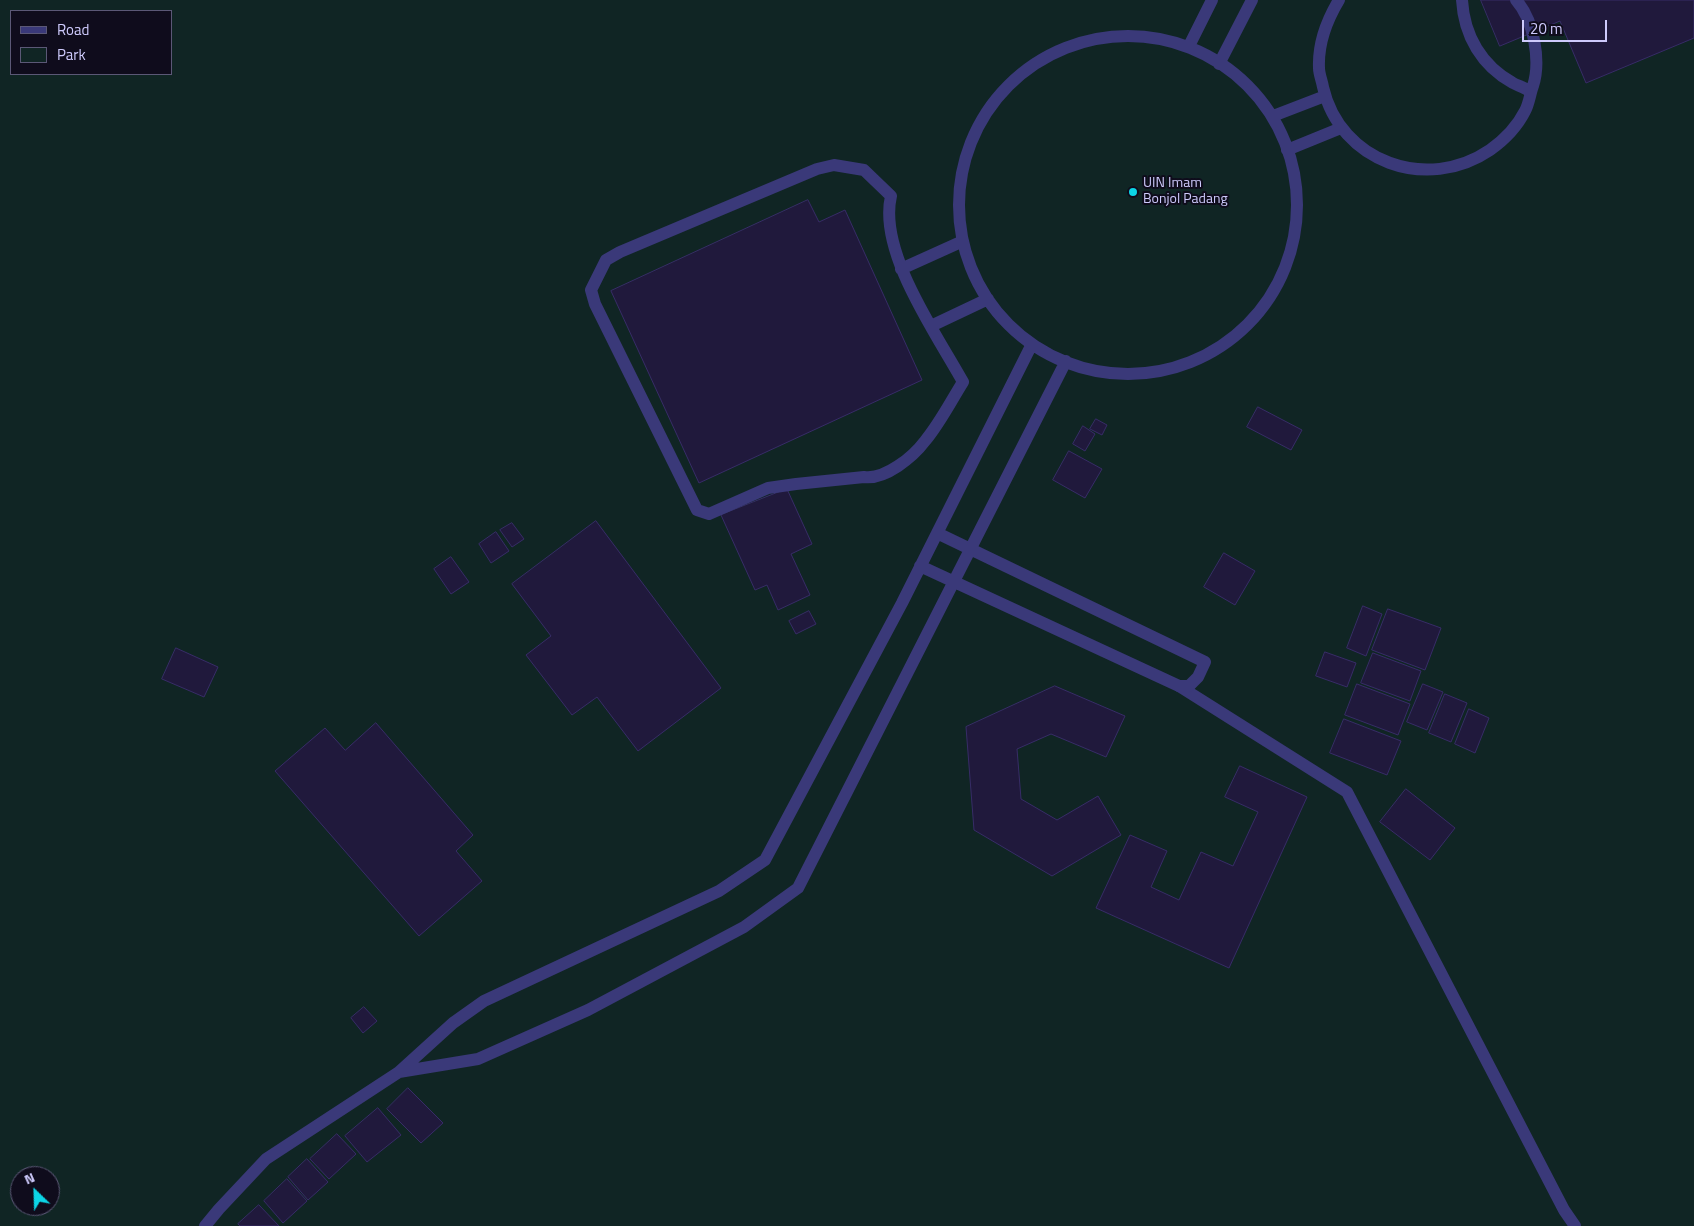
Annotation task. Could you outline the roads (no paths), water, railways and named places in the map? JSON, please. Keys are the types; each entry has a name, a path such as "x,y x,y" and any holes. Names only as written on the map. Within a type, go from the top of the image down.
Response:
{"street":[{"path":"1189,46 1212,0"},
{"path":"1219,64 1252,0"},
{"path":"1339,0 1323,33 1319,68 1327,103 1341,128 1372,156 1405,169 1441,170 1475,160 1504,140 1525,111 1536,76 1535,40 1522,6 1516,0"},
{"path":"1462,0 1464,19 1478,51 1488,64 1502,76 1531,92"},
{"path":"1134,35 1189,46 1237,74 1274,116 1294,168 1297,224 1282,278 1249,324 1203,357 1149,373 1093,371 1040,351 998,316 969,268 957,213 964,158 989,108 1028,68 1078,43 1134,35"},
{"path":"1274,116 1325,96"},
{"path":"1287,150 1341,128"},
{"path":"834,165 864,170 891,196 888,216 891,235 901,269 931,326 963,382 925,441 904,460 884,475 874,478 864,477 768,488 708,514 697,510 595,304 591,290 606,260 620,252 817,169 834,165"},
{"path":"901,269 963,241"},
{"path":"931,326 988,299"},
{"path":"205,1226 266,1159 399,1072 453,1023 484,1001 719,891 765,860 920,566 1032,344"},
{"path":"399,1072 478,1059 588,1010 744,927 798,888 1066,361"},
{"path":"937,533 1205,662 1198,677 1189,686 1179,686"},
{"path":"920,566 1179,686 1347,792 1564,1210 1575,1226"}],"place":[{"name":"UIN Imam Bonjol Padang","path":"1133,192"}]}
